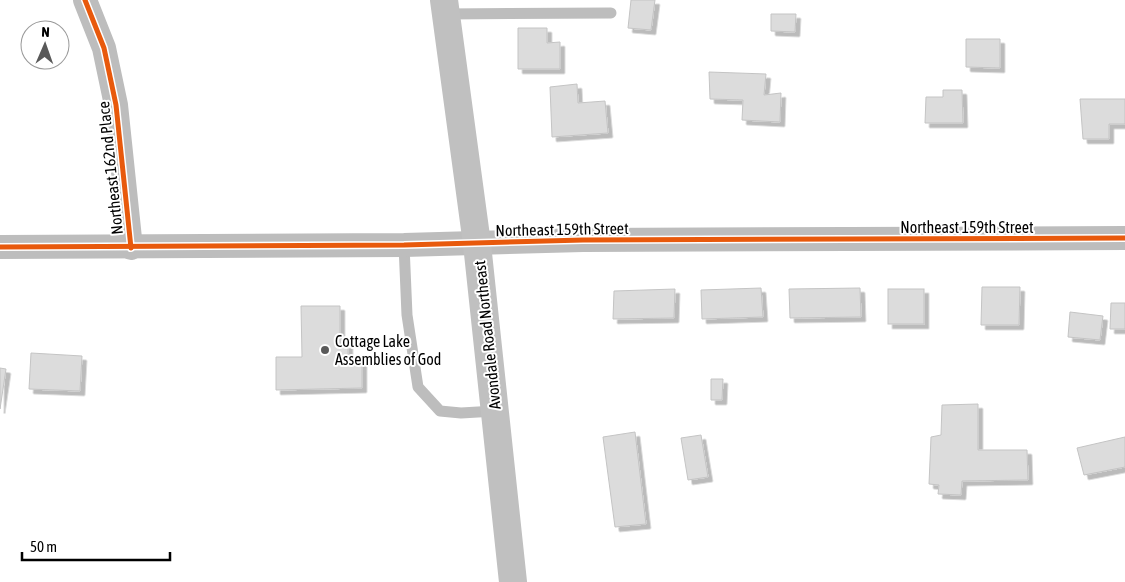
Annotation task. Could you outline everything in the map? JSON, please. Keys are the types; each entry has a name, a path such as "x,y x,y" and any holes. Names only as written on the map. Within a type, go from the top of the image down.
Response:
{"main road":[{"name":"Avondale Road Northeast","path":"445,7 477,244 513,582"}],"street":[{"name":"Northeast 162nd Place","path":"85,0 104,48 116,105 131,248"},
{"name":"Northeast 159th Street","path":"0,248 477,244 583,240 1125,238"}],"lane":[{"path":"445,7 611,13"},
{"path":"404,245 407,315 418,387 440,411 461,413 495,410"}],"building":[{"path":"631,0 655,0 651,30 628,28"},
{"path":"771,14 796,14 795,32 771,31"},
{"path":"518,28 547,28 547,43 560,42 560,69 518,69"},
{"path":"966,39 1000,39 1000,68 966,67"},
{"path":"709,72 766,74 764,95 781,93 780,122 742,120 743,100 710,99"},
{"path":"577,84 578,103 605,101 608,133 552,137 550,87"},
{"path":"943,90 962,90 963,123 925,123 926,97 943,97"},
{"path":"1080,99 1125,99 1125,124 1109,124 1109,139 1083,139"},
{"path":"982,287 1020,287 1019,325 981,325"},
{"path":"761,288 763,317 702,319 701,290"},
{"path":"860,288 861,317 790,318 789,289"},
{"path":"675,289 674,318 613,319 614,291"},
{"path":"888,289 924,289 924,324 888,324"},
{"path":"1111,303 1125,303 1125,329 1110,329"},
{"name":"Cottage Lake Assemblies of God","path":"301,306 340,306 340,344 348,344 348,357 362,356 362,388 276,390 276,357 302,357"},
{"path":"1070,312 1103,316 1100,340 1068,337"},
{"path":"31,353 82,356 80,391 29,389"},
{"path":"0,368 6,369 0,409"},
{"path":"711,379 723,379 722,400 711,400"},
{"path":"978,404 978,450 1027,450 1028,480 962,481 961,495 938,494 939,485 929,484 931,437 941,435 942,405"},
{"path":"635,432 646,524 615,527 603,437"},
{"path":"701,435 708,477 688,480 681,438"},
{"path":"1125,437 1125,467 1084,475 1077,448"}],"cycle path":[{"path":"85,0 104,48 116,105 131,248"},
{"path":"0,247 404,245 583,240 1125,238"}],"place":[{"name":"Cottage Lake Assemblies of God","path":"325,350"}]}
